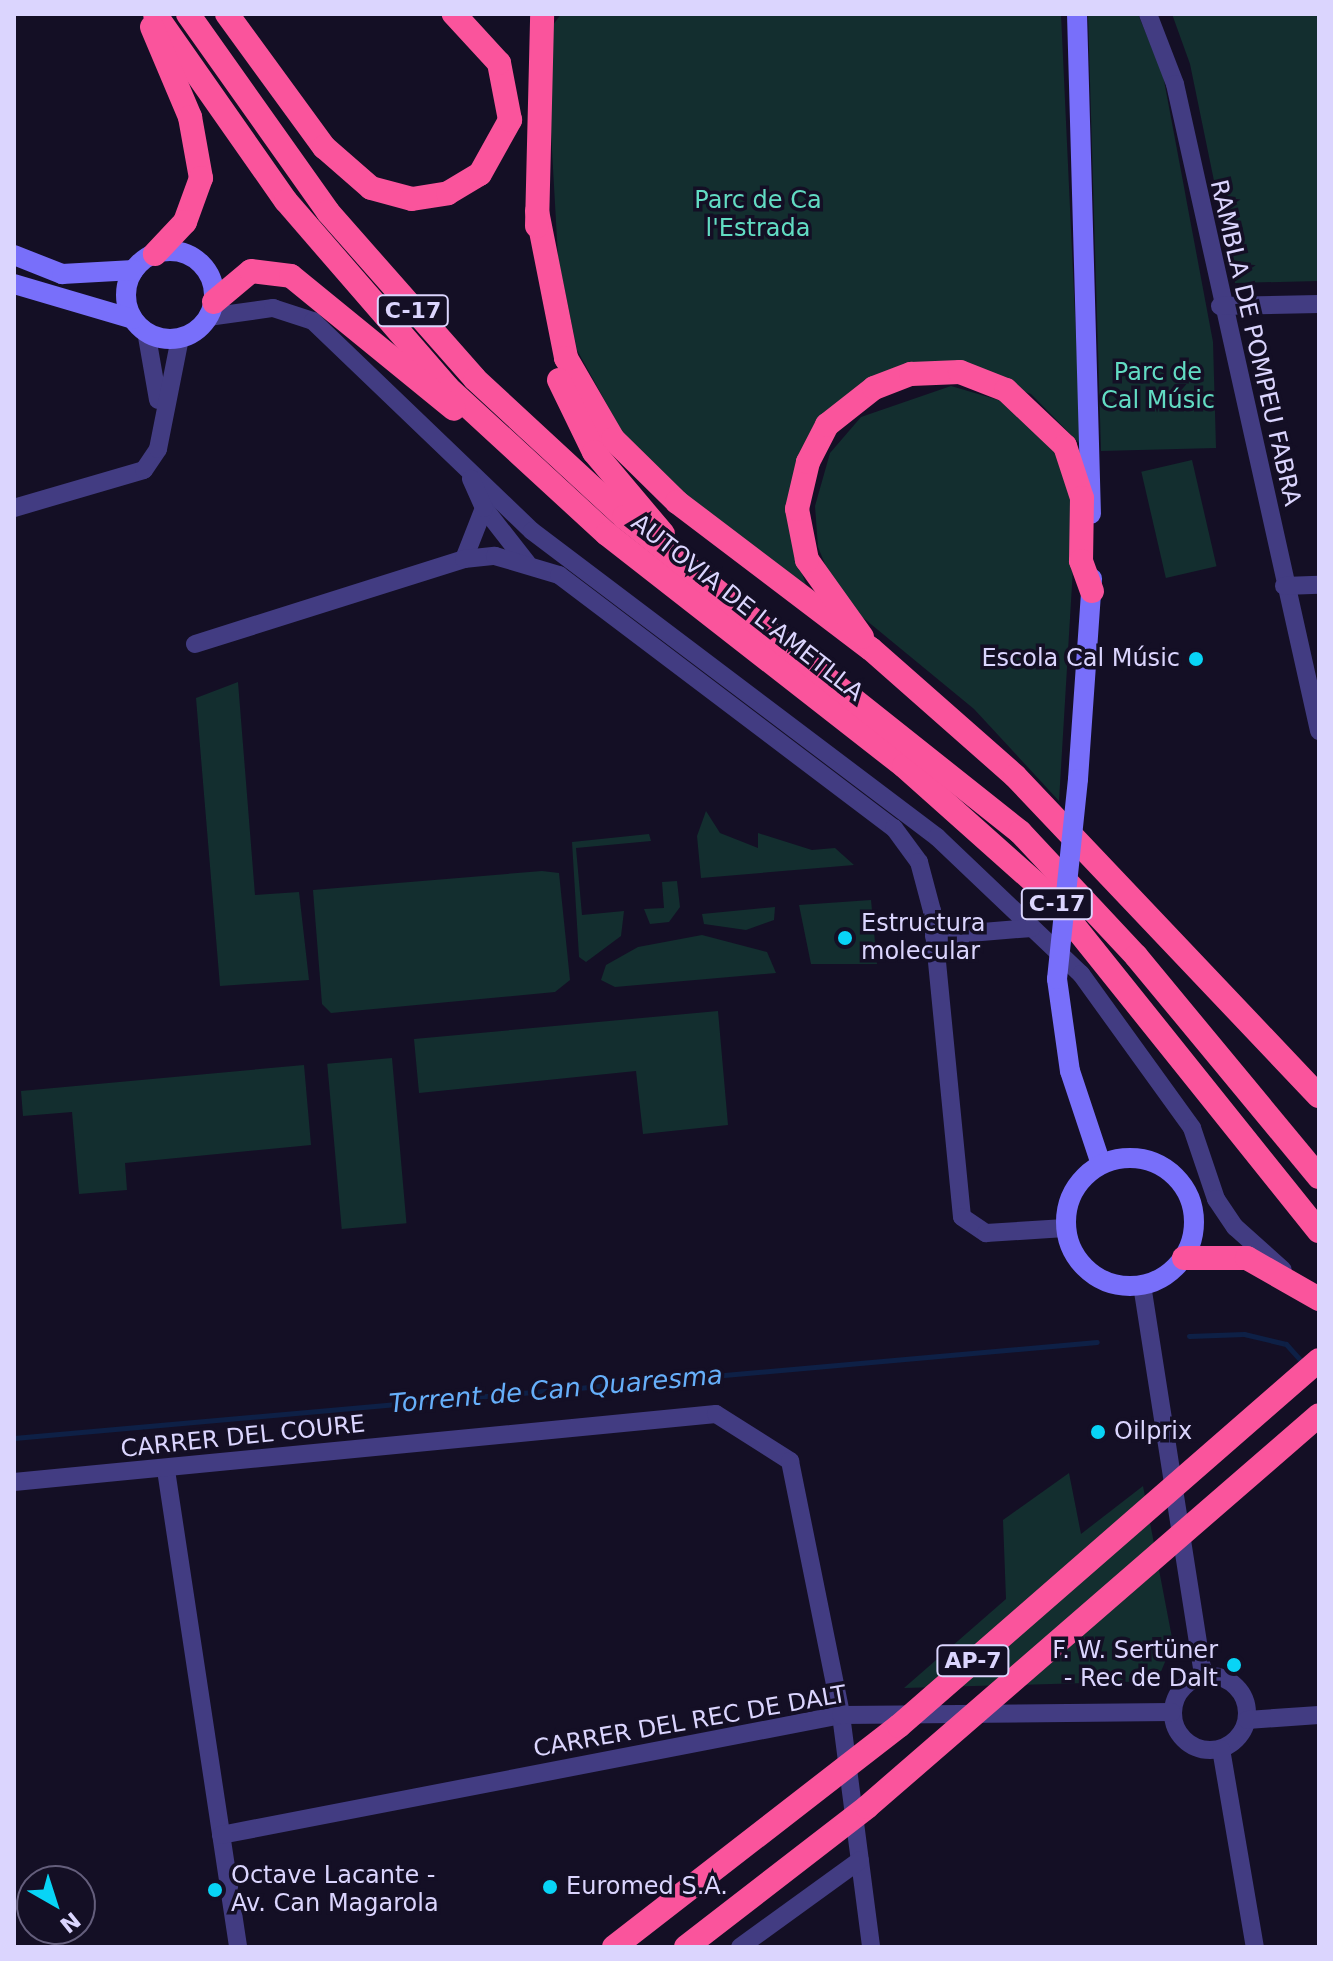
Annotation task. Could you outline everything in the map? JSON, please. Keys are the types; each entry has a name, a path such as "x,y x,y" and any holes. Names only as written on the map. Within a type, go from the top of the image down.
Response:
{"highway":[{"path":"146,14 190,117 201,178 185,222 155,254"},
{"name":"AUTOVIA DE L'AMETLLA","path":"155,14 319,244 490,430 662,581 904,766 1043,889 1135,993 1319,1231"},
{"name":"AUTOVIA DE L'AMETLLA","path":"188,14 289,162 397,294 516,419 686,564 1020,832 1136,956 1319,1177"},
{"path":"227,14 324,147 371,188 412,199 448,193 480,174 510,120 499,63 454,14"},
{"path":"542,14 537,281 560,385 594,452 686,564"},
{"path":"537,211 566,358 613,439 766,575 871,649 1015,776 1319,1096"},
{"path":"211,310 251,271 291,276 416,383 490,430"},
{"path":"871,649 807,560 797,509 808,462 827,425 874,388 911,374 960,372 1006,390 1065,446 1082,498 1081,561 1092,591"},
{"path":"1184,1258 1247,1258 1292,1278 1319,1299"},
{"name":"AP-7","path":"614,1947 899,1726 1319,1360"},
{"name":"AP-7","path":"686,1947 867,1807 1319,1415"}],"street":[{"path":"1077,14 1092,591 1078,779 1057,979 1070,1071 1101,1164"},
{"name":"RAMBLA DE POMPEU FABRA","path":"1148,14 1175,84 1220,306 1253,426 1284,586 1319,731"},
{"path":"14,255 62,274 134,270 155,254 194,258 212,282 211,310"},
{"path":"134,270 127,299 140,325 162,422"},
{"path":"14,284 180,338"},
{"path":"1220,306 1319,304"},
{"path":"14,508 144,470 158,449 180,338 211,310 273,308 313,321 532,531 937,837 1081,974 1157,1071 1192,1128 1216,1199 1235,1227 1292,1278"},
{"path":"467,469 484,508 527,563"},
{"path":"464,559 484,508"},
{"path":"195,644 464,559 527,563 559,575 894,828 919,862 934,936 962,1217 986,1233 1065,1228"},
{"path":"1284,586 1319,585"},
{"path":"934,936 1032,928"},
{"path":"1138,1157 1172,1172 1192,1204 1184,1258 1142,1285 1100,1280 1071,1249 1065,1228 1081,1179 1101,1164 1138,1157"},
{"path":"1142,1285 1203,1676"},
{"name":"CARRER DEL COURE","path":"14,1482 166,1470 716,1414 790,1461 841,1715"},
{"path":"166,1470 238,1947"},
{"path":"1221,1749 1187,1743 1172,1712 1181,1689 1203,1676 1236,1686 1247,1720"},
{"name":"CARRER DEL REC DE DALT","path":"221,1835 841,1715 1172,1712"},
{"path":"841,1715 871,1947"},
{"path":"1221,1749 1247,1720 1319,1715"},
{"path":"1221,1749 1255,1947"},
{"path":"740,1947 860,1860"}],"green space":[{"name":"Parc de Ca l'Estrada","path":"561,14 1061,14 1081,445 1031,394 954,366 821,421 797,559 807,588 691,499 626,439 577,350 558,257 549,97 553,25"},
{"name":"Parc de Cal Músic","path":"1088,14 1138,14 1163,75 1213,342 1216,448 1101,451"},
{"path":"1172,14 1319,14 1319,281 1235,283 1190,64"},
{"path":"951,386 1036,411 1078,485 1059,801 974,709 861,616 831,579 818,547 815,506 830,453 861,417"},
{"path":"1192,460 1217,566 1166,578 1141,472"},
{"path":"238,682 255,895 299,892 309,980 220,986 196,698"},
{"path":"706,811 720,833 758,848 758,833 812,850 835,848 854,865 701,878 697,836"},
{"path":"649,834 651,841 576,848 582,915 624,911 621,936 586,962 579,957 572,842"},
{"path":"542,871 559,873 570,980 555,992 331,1013 322,1004 313,890"},
{"path":"677,881 680,907 669,922 650,924 644,909 664,908 662,882"},
{"path":"871,900 877,964 811,964 799,905"},
{"path":"775,907 774,920 746,930 704,924 702,914"},
{"path":"702,935 767,952 776,973 615,987 601,980 606,965 638,947"},
{"path":"718,1011 728,1125 643,1134 636,1071 419,1093 414,1039"},
{"path":"392,1058 406,1223 342,1229 327,1064"},
{"path":"304,1065 311,1145 125,1163 127,1190 79,1194 72,1112 23,1116 21,1091"},
{"path":"1069,1473 1081,1534 1143,1486 1173,1643 1157,1681 904,1688 1006,1599 1003,1520"}],"waterway":[{"name":"Torrent de Can Quaresma","path":"1189,1336 1244,1334 1286,1344 1303,1363"},
{"name":"Torrent de Can Quaresma","path":"14,1438 1097,1342"}],"place":[{"name":"Escola Cal Músic","path":"1196,659"},
{"name":"Estructura molecular","path":"845,938"},
{"name":"Oilprix","path":"1098,1432"},
{"name":"F. W. Sertüner - Rec de Dalt","path":"1234,1665"},
{"name":"Euromed S.A.","path":"550,1887"},
{"name":"Octave Lacante - Av. Can Magarola","path":"215,1890"}]}
